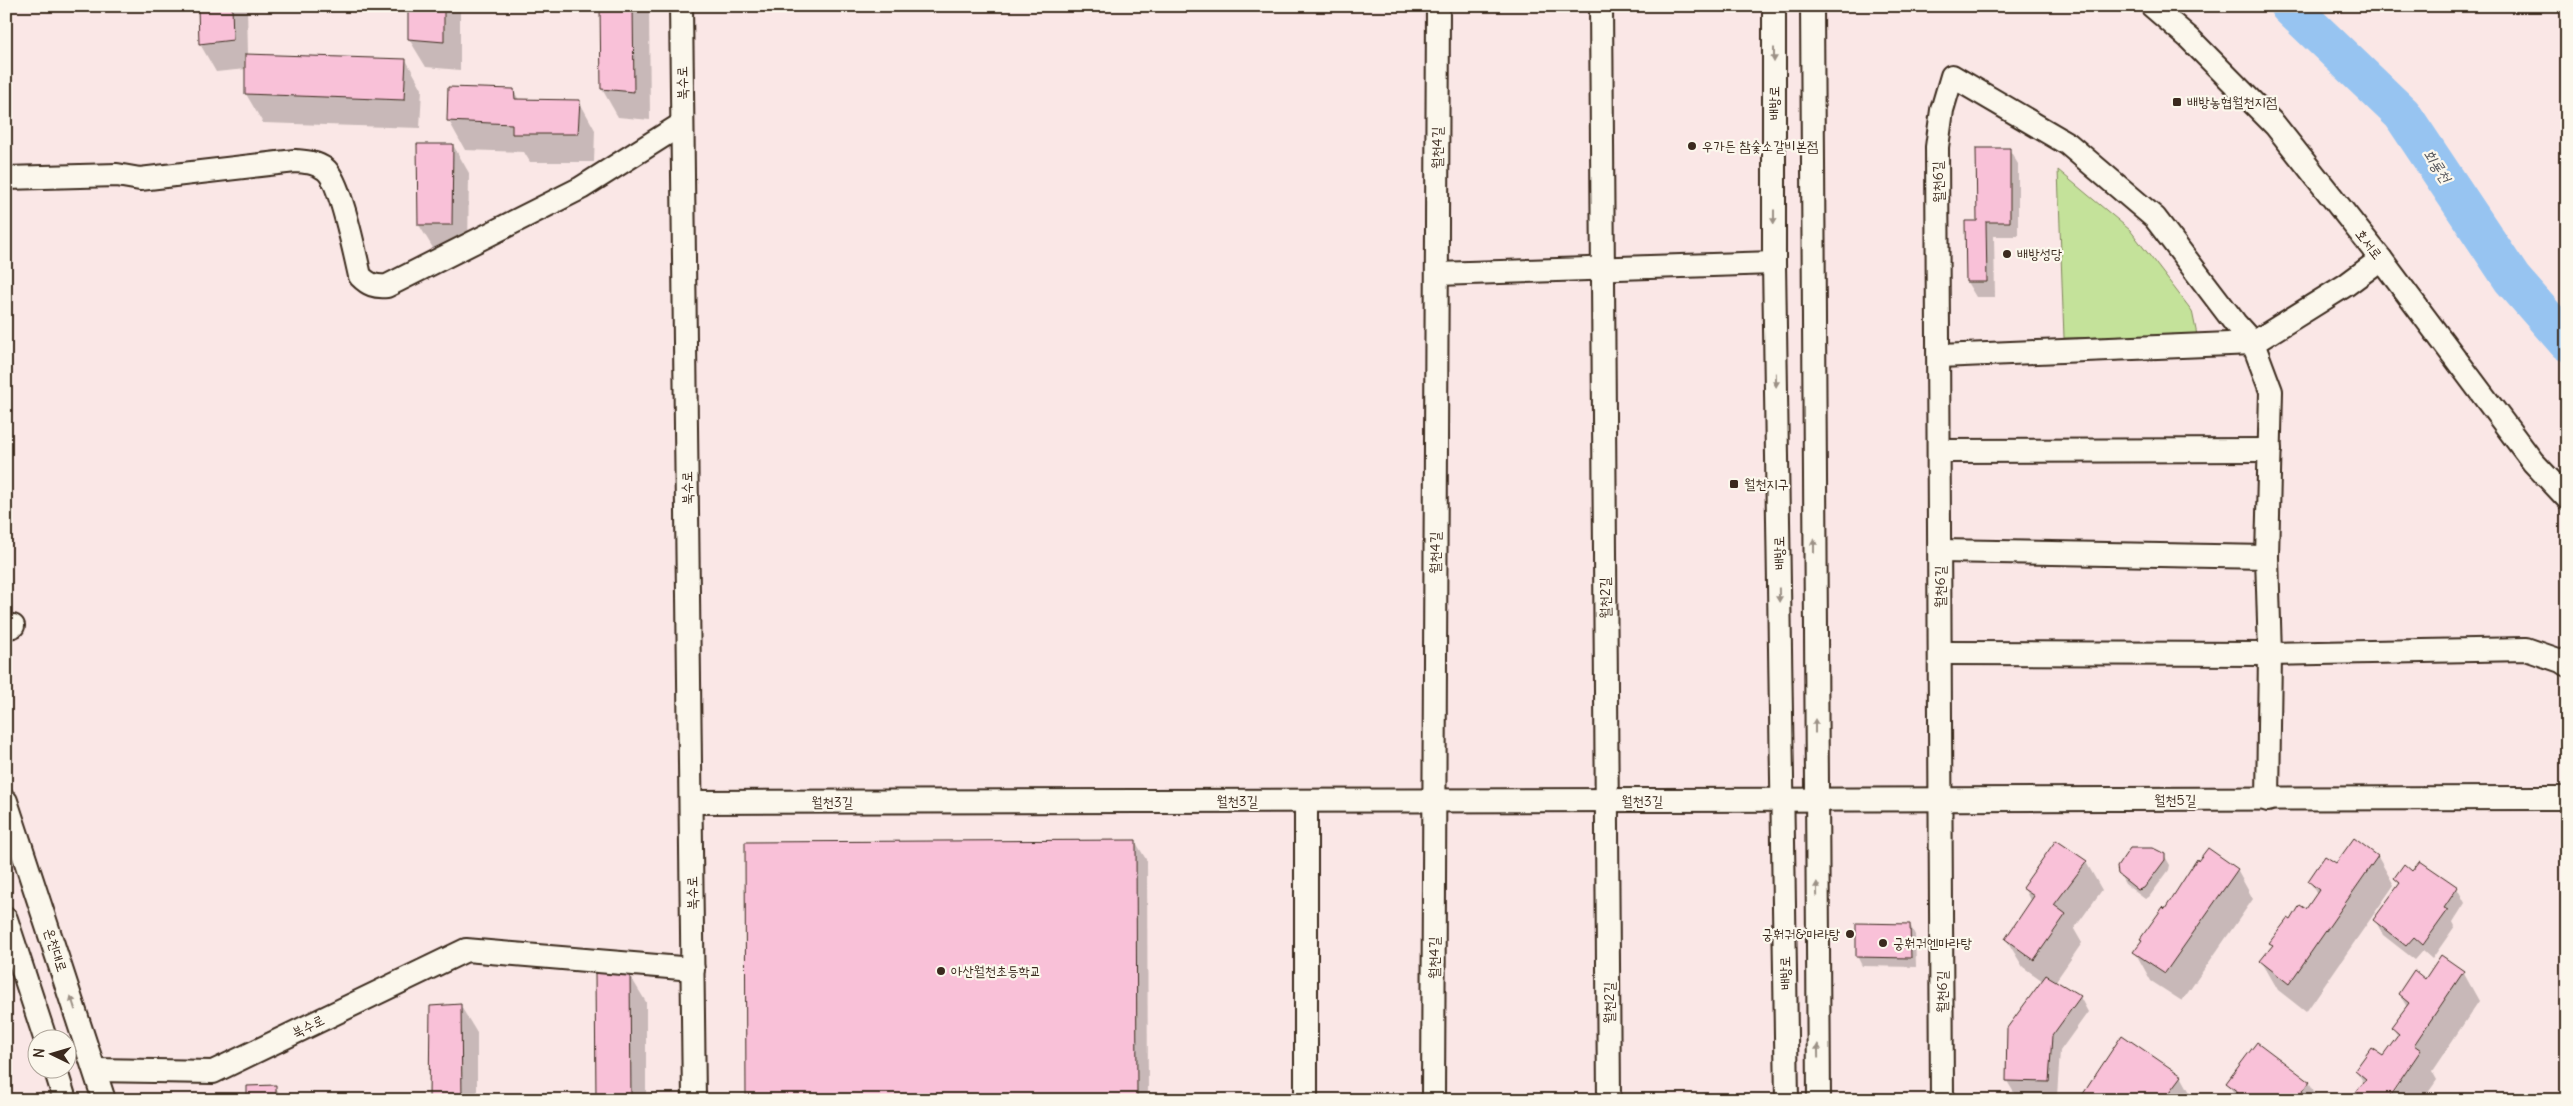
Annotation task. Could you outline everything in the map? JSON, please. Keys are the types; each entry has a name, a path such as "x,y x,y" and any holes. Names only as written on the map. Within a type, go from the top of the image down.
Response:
{"street":[{"name":"북수로","path":"681,6 694,1100"},
{"name":"월천4길","path":"1433,1100 1438,6"},
{"name":"월천2길","path":"1601,6 1609,1100"},
{"name":"배방로","path":"1774,6 1774,263 1787,1100"},
{"path":"1812,6 1819,1100"},
{"name":"호서로","path":"2152,6 2189,38 2275,124 2381,260 2533,462 2567,498"},
{"name":"월천6길","path":"1942,1100 1940,356 1937,147 1942,110 1952,76 2068,144 2155,218 2235,323 2253,343"},
{"path":"6,178 117,175 140,179 295,160 312,162 326,169 335,183 360,276 367,283 382,287 581,188 682,124"},
{"path":"1940,356 2253,343 2346,285 2381,260"},
{"path":"1437,274 1774,263"},
{"path":"2253,343 2271,391 2267,557 2270,654 2268,800"},
{"path":"1940,451 2270,450"},
{"path":"1940,552 2267,557"},
{"path":"1941,653 2270,654 2526,650 2561,661 2567,665"},
{"name":"월천5길","path":"1783,801 2567,798"},
{"name":"온천대로","path":"6,801 104,1100"},
{"path":"1306,801 1306,1100"},
{"name":"월천3길","path":"691,802 1783,801"},
{"path":"6,919 42,1028"},
{"name":"북수로","path":"95,1070 213,1072 466,950 693,969"},
{"path":"58,1078 65,1100"}],"green space":[{"path":"2058,170 2130,230 2192,311 2197,335 2064,338"}],"building":[{"path":"198,6 232,6 233,40 199,44"},
{"path":"408,6 444,6 444,42 408,39"},
{"path":"600,6 633,6 634,92 601,89"},
{"path":"245,54 406,59 404,100 245,94"},
{"path":"448,87 514,89 515,99 580,100 578,134 512,134 512,124 447,121"},
{"path":"417,144 453,144 452,225 418,225"},
{"path":"1976,148 2010,148 2010,222 1986,222 1987,282 1966,282 1965,221 1977,221"},
{"path":"2354,838 2378,856 2289,984 2260,961 2273,945 2269,943 2288,918 2291,920 2300,905 2306,909 2319,890 2308,881 2325,856 2336,863"},
{"name":"아산월천초등학교","path":"1136,840 1137,1100 746,1100 745,842"},
{"path":"2056,840 2087,861 2054,905 2066,914 2034,960 2005,939 2034,896 2022,888"},
{"path":"2130,848 2153,848 2165,854 2165,860 2144,888 2138,890 2118,874 2117,867"},
{"path":"2208,848 2238,869 2165,973 2133,952 2163,907 2165,909 2197,859 2198,861"},
{"path":"2420,861 2458,887 2444,908 2448,910 2423,945 2414,937 2406,946 2373,920 2400,883 2394,878 2404,864 2412,871"},
{"name":"궁훠궈엔마라탕","path":"1856,923 1910,924 1911,958 1856,957"},
{"path":"2441,955 2464,971 2414,1045 2421,1050 2387,1100 2350,1100 2366,1079 2355,1070 2371,1048 2383,1056 2399,1034 2391,1027 2409,1003 2398,994 2414,970 2425,979"},
{"path":"595,972 630,972 631,1100 596,1100"},
{"path":"2046,975 2081,996 2052,1036 2049,1082 2006,1081 2007,1028"},
{"path":"461,1004 462,1100 429,1100 430,1006"},
{"path":"2122,1035 2182,1076 2164,1100 2079,1100"},
{"path":"2257,1042 2310,1082 2296,1100 2232,1100 2238,1092 2226,1083"},
{"path":"276,1085 276,1100 247,1100 247,1086"}],"waterway":[{"name":"회룡천","path":"2289,6 2402,114 2512,279 2567,342"}],"place":[{"name":"배방농협월천지점","path":"2177,102"},
{"name":"우가든 참숯소갈비본점","path":"1692,146"},
{"name":"배방성당","path":"2007,254"},
{"name":"월천지구","path":"1734,484"},
{"name":"궁훠궈&마라탕","path":"1850,934"},
{"name":"궁훠궈엔마라탕","path":"1883,943"},
{"name":"아산월천초등학교","path":"941,971"}]}
